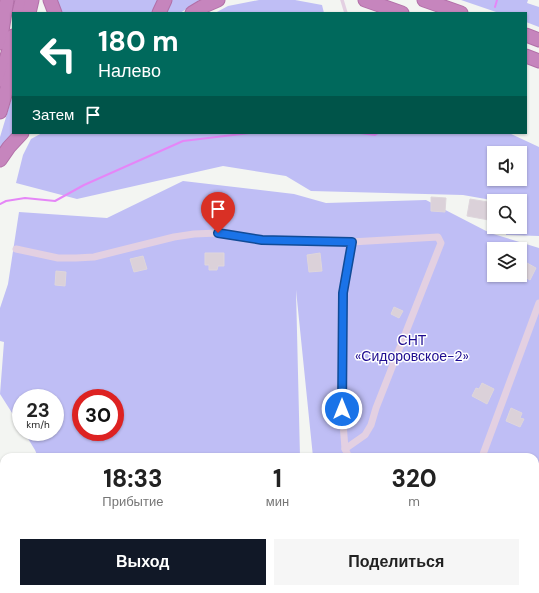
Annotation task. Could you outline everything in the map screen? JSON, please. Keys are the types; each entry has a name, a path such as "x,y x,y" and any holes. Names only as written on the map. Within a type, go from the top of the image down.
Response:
{"highway":[{"path":"0,43 7,0"},
{"path":"19,12 22,0"},
{"path":"29,12 32,0"},
{"path":"50,0 55,12"},
{"path":"159,12 165,0"},
{"path":"194,12 218,0"},
{"path":"352,0 378,5"},
{"path":"365,0 399,12"},
{"path":"424,0 458,12"},
{"path":"527,35 539,40"},
{"path":"0,80 12,39"},
{"path":"527,56 539,61"},
{"path":"0,112 12,71"},
{"path":"0,160 21,134"}],"street":[{"path":"16,249 58,258 76,258 94,257 174,237 194,234 218,233 262,240 352,242 438,237 441,243 376,408 371,425 365,435 345,449"},
{"path":"346,453 342,409 343,293 352,242"},
{"path":"483,453 539,303"}],"lane":[{"path":"342,0 346,12"}],"green space":[{"path":"53,0 159,0 153,12 58,12"},
{"path":"170,0 201,0 182,12 165,12"},
{"path":"259,0 295,0 322,5 324,12 217,12 228,6"},
{"path":"461,0 528,0 527,3 539,7 539,27 527,22 527,12 496,12"},
{"path":"12,97 13,134 0,150 0,137"},
{"path":"40,134 511,134 539,147 539,236 506,235 527,234 527,194 487,194 487,199 463,195 311,191 286,176 223,166 77,199 16,183 23,155 31,139"},
{"name":"СНТ «Сидоровское-2»","path":"183,181 294,194 326,203 426,200 487,231 487,234 493,234 519,242 487,242 487,282 527,282 527,244 539,248 539,453 313,453 296,290 300,453 36,453 30,441 64,441 64,389 12,389 12,413 0,394 4,342 0,341 0,308 8,284 19,212 107,218"}],"building":[{"path":"431,197 446,198 445,212 431,211"},
{"path":"470,199 487,202 487,220 467,216"},
{"path":"205,253 224,253 224,266 218,266 217,270 209,270 209,265 205,265"},
{"path":"320,253 322,271 309,272 307,255"},
{"path":"143,256 147,269 134,272 130,259"},
{"path":"527,263 536,268 530,280 527,278"},
{"path":"56,271 66,272 65,286 55,285"},
{"path":"394,307 403,311 399,318 391,314"},
{"path":"482,383 494,389 487,404 472,396 476,388 479,389"},
{"path":"511,408 522,413 520,418 524,419 520,427 506,421"}],"waterway":[{"path":"495,7 497,0"},
{"path":"0,204 6,201 25,198 55,201 84,185 183,141 242,134"},
{"path":"368,134 376,134"}],"route":[{"path":"218,233 262,240 352,242 343,293 342,409"}]}
